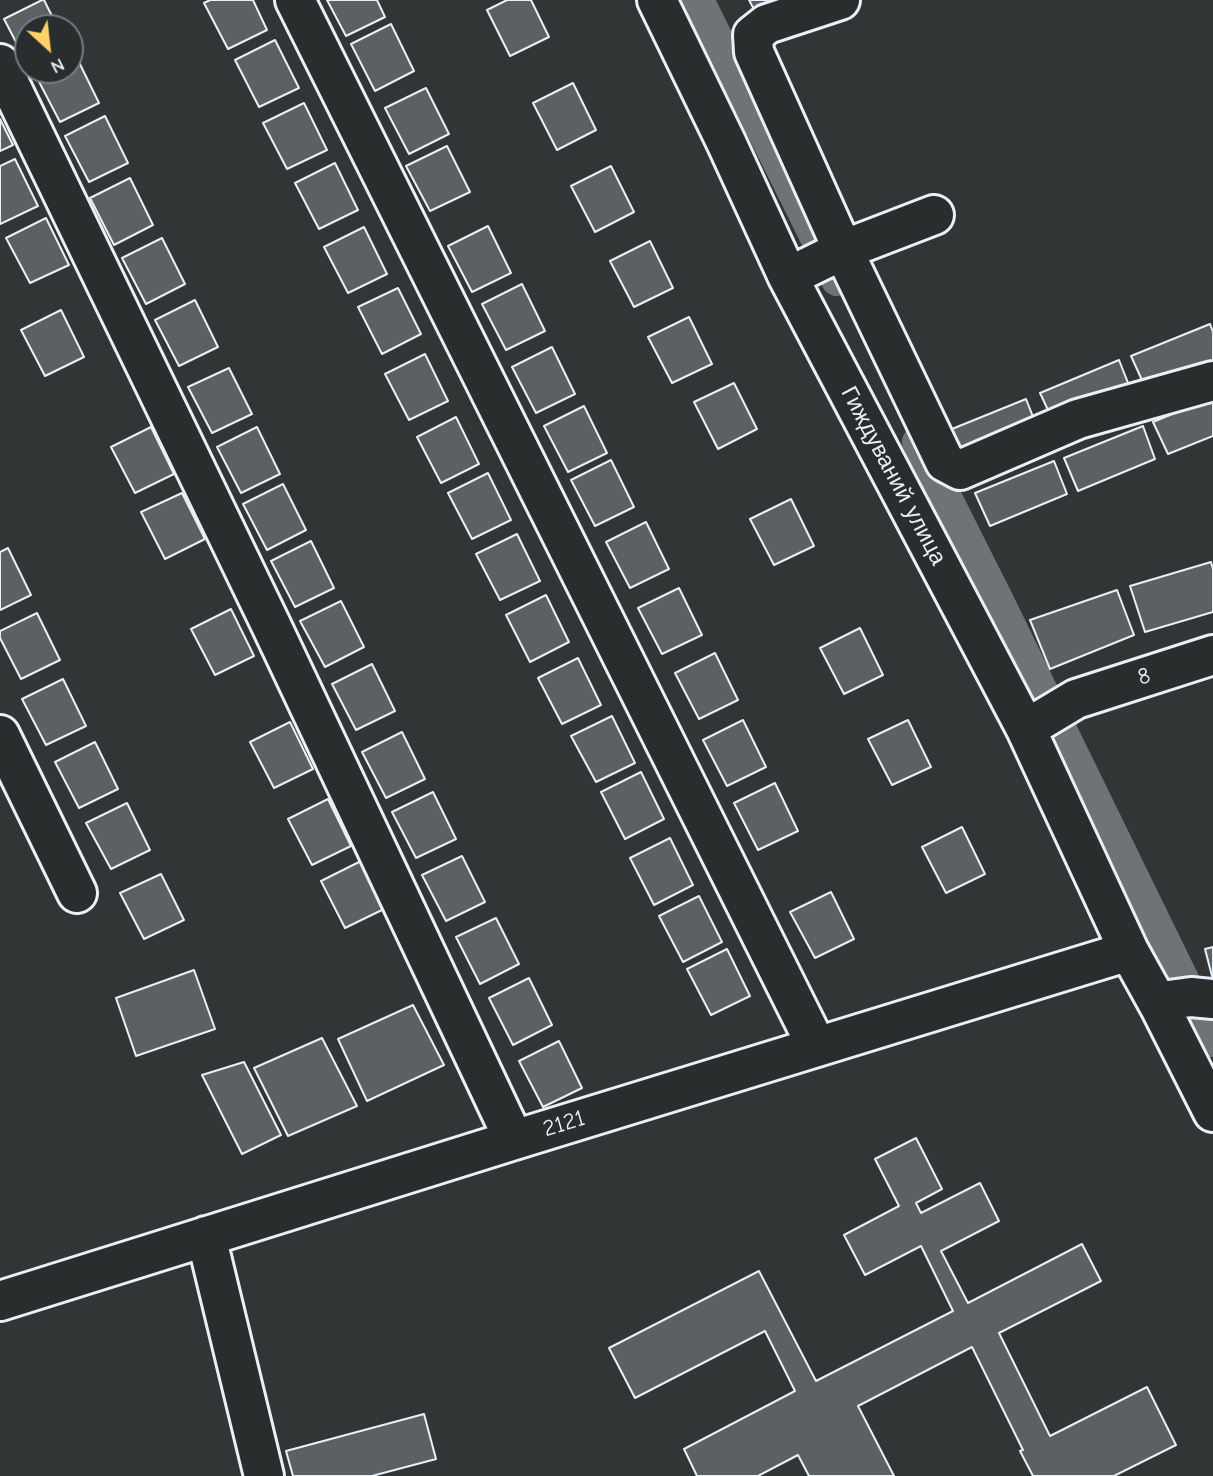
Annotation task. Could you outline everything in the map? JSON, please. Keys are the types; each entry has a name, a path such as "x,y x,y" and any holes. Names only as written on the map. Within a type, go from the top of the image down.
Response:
{"street":[{"path":"295,0 817,1047"},
{"name":"Гиждуваний улица","path":"657,0 792,275 1026,729 1129,951 1165,1004 1213,1112"},
{"path":"831,3 767,24 753,35 754,52 837,253 945,462 960,470 1078,419 1213,381"},
{"path":"0,64 277,638 514,1139"},
{"path":"792,275 837,253 934,215"},
{"name":"8","path":"1026,729 1076,699 1213,654"},
{"path":"0,735 77,893"},
{"name":"2121","path":"0,1301 514,1139 1129,951"},
{"path":"1165,1004 1191,997 1213,999"},
{"path":"206,1236 264,1476"}],"building":[{"path":"44,0 51,14 14,14"},
{"path":"210,0 253,0 267,30 228,49 204,3"},
{"path":"327,0 377,0 385,17 346,36"},
{"path":"507,0 531,0 549,37 510,56 487,10"},
{"path":"749,0 786,0 757,15"},
{"path":"14,14 14,38 4,19"},
{"path":"391,24 414,71 375,91 351,44"},
{"path":"275,40 299,88 259,107 235,60"},
{"path":"84,72 99,103 60,122 40,84 84,84"},
{"path":"573,83 596,130 557,150 533,103"},
{"path":"426,88 449,134 409,154 385,108"},
{"path":"304,103 327,150 287,169 263,123"},
{"path":"105,116 128,163 89,182 65,136"},
{"path":"0,119 13,145 0,151"},
{"path":"447,146 470,192 430,211 406,166"},
{"path":"15,159 38,206 0,224 0,166"},
{"path":"335,163 358,210 319,229 295,183"},
{"path":"611,166 634,212 595,232 571,186"},
{"path":"130,178 153,225 114,245 90,198"},
{"path":"46,218 69,265 30,283 6,238"},
{"path":"488,226 511,273 472,292 448,246"},
{"path":"364,227 387,274 348,293 324,247"},
{"path":"162,238 185,284 146,304 122,258"},
{"path":"650,241 673,288 634,307 610,261"},
{"path":"522,284 545,331 506,350 482,304"},
{"path":"398,288 421,334 382,354 358,307"},
{"path":"195,300 218,347 179,366 155,320"},
{"path":"61,310 84,357 45,376 21,330"},
{"path":"689,317 712,364 672,383 648,337"},
{"path":"1210,324 1213,332 1213,361 1146,389 1131,356"},
{"path":"552,347 575,394 536,413 512,367"},
{"path":"425,354 448,401 409,420 385,374"},
{"path":"1119,360 1132,393 1055,425 1040,393"},
{"path":"229,368 252,414 212,433 188,387"},
{"path":"734,383 757,429 718,449 694,402"},
{"path":"1213,397 1213,436 1168,454 1153,422"},
{"path":"1026,399 1039,432 961,463 947,431"},
{"path":"584,406 607,453 568,472 544,426"},
{"path":"456,417 479,464 441,483 417,437"},
{"path":"1143,426 1155,459 1078,491 1064,458"},
{"path":"151,427 174,474 135,493 111,447"},
{"path":"257,427 280,474 241,493 217,447"},
{"path":"611,460 634,507 595,526 571,480"},
{"path":"1054,461 1067,494 990,526 975,493"},
{"path":"488,473 511,520 472,539 448,493"},
{"path":"283,484 306,530 267,550 243,504"},
{"path":"182,493 205,539 165,559 141,512"},
{"path":"791,499 814,546 774,565 750,519"},
{"path":"646,522 669,569 630,588 606,542"},
{"path":"517,534 540,581 500,600 476,554"},
{"path":"311,541 334,588 295,607 271,561"},
{"path":"8,548 31,595 0,610 0,552"},
{"path":"1211,562 1213,612 1145,632 1130,586"},
{"path":"679,588 702,635 662,654 638,608"},
{"path":"1117,590 1134,635 1050,669 1030,620"},
{"path":"546,595 569,642 530,662 506,615"},
{"path":"341,601 364,647 325,667 300,621"},
{"path":"231,609 254,656 215,675 191,629"},
{"path":"37,613 60,660 21,679 0,638 0,631"},
{"path":"860,628 883,675 844,694 820,648"},
{"path":"715,653 738,700 699,719 675,673"},
{"path":"578,658 601,705 562,724 538,678"},
{"path":"372,664 395,711 356,730 332,684"},
{"path":"63,679 86,726 46,745 22,699"},
{"path":"612,716 635,763 596,782 571,736"},
{"path":"743,720 766,767 727,786 703,740"},
{"path":"908,720 931,767 892,785 868,739"},
{"path":"290,722 313,769 274,788 250,742"},
{"path":"402,732 425,779 386,798 362,752"},
{"path":"95,742 118,789 79,808 55,762"},
{"path":"641,772 664,819 625,839 601,792"},
{"path":"775,783 798,831 758,850 734,803"},
{"path":"433,792 456,839 416,858 392,812"},
{"path":"328,799 351,846 312,865 288,819"},
{"path":"127,803 150,850 111,869 86,823"},
{"path":"962,827 985,874 946,893 922,847"},
{"path":"670,838 693,885 654,905 630,858"},
{"path":"462,856 485,902 446,921 422,875"},
{"path":"361,861 384,909 345,928 321,881"},
{"path":"161,874 184,920 144,939 120,893"},
{"path":"831,892 854,939 815,958 790,912"},
{"path":"699,896 722,942 683,962 659,916"},
{"path":"496,918 519,964 480,984 456,937"},
{"path":"1213,947 1213,980 1205,949"},
{"path":"727,949 750,996 711,1015 687,969"},
{"path":"194,970 215,1029 136,1056 116,998"},
{"path":"529,978 552,1025 513,1045 489,998"},
{"path":"413,1005 444,1065 367,1101 338,1039"},
{"path":"322,1038 357,1106 288,1136 254,1068"},
{"path":"559,1041 582,1088 543,1107 519,1061"},
{"path":"244,1062 281,1135 242,1154 202,1075"},
{"path":"916,1138 942,1189 916,1203 921,1213 980,1183 999,1221 941,1251 968,1303 1082,1244 1101,1281 999,1333 1050,1436 1147,1387 1176,1445 1114,1476 1033,1476 972,1347 858,1406 894,1476 809,1476 798,1455 758,1476 697,1476 684,1449 795,1391 765,1331 635,1398 609,1348 759,1271 816,1381 953,1311 921,1246 865,1275 844,1235 899,1206 875,1159"},
{"path":"424,1414 436,1459 372,1476 293,1476 286,1451"}],"waterway":[{"path":"698,0 837,280"},
{"path":"918,442 1213,1041"}]}
